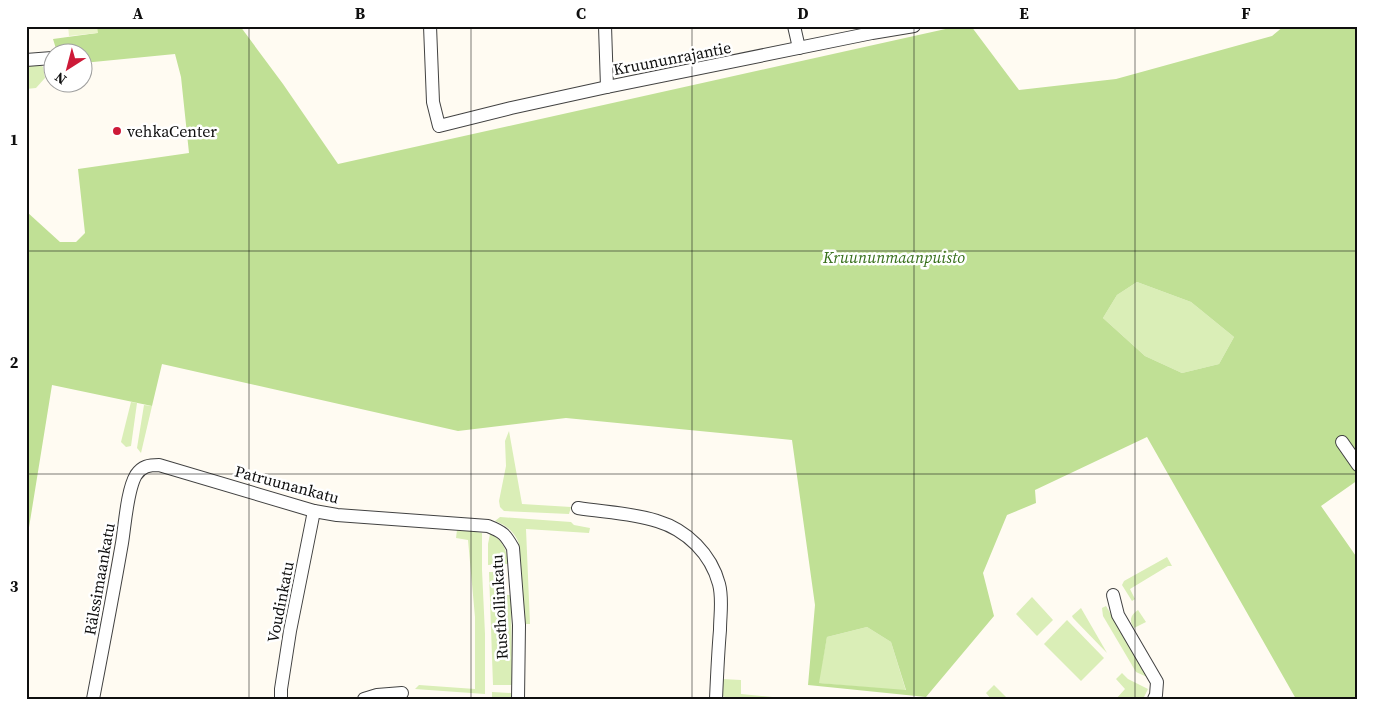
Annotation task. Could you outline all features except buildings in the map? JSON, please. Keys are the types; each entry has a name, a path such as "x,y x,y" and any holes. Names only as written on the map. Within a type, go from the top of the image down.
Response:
{"street":[{"name":"Kruununrajantie","path":"430,26 432,102 438,126 608,87 914,26"},
{"path":"605,26 608,87"},
{"path":"794,26 798,48"},
{"path":"26,60 42,59"},
{"path":"1342,442 1358,465"},
{"name":"Patruunankatu","path":"142,468 149,465 159,465 314,511 337,515 488,526"},
{"name":"Rälssimaankatu","path":"94,699 129,498 135,476 142,468"},
{"path":"578,508 657,520 684,534 702,551 715,573 719,584 721,601 716,699"},
{"name":"Voudinkatu","path":"281,699 290,631 314,511"},
{"name":"Rusthollinkatu","path":"488,526 500,531 507,537 513,548 518,626 518,699"},
{"path":"1113,595 1118,615 1157,682 1154,699"},
{"path":"364,699 377,695 402,693"}],"green space":[{"path":"68,26 97,26 98,33 69,36"},
{"name":"Kruununmaanpuisto","path":"97,26 240,26 338,164 959,26 971,26 1019,90 1116,79 1272,36 1284,26 1358,26 1358,480 1321,506 1358,559 1358,699 1296,699 1147,437 1035,490 1036,503 1007,515 983,573 994,616 926,697 808,685 815,605 792,440 566,418 458,431 162,364 152,406 52,385 26,546 26,208 27,212 60,242 76,242 85,233 78,169 189,153 181,77 175,54 92,62 92,42 54,42 53,39 97,33","holes":["1137,282 1191,302 1234,337 1219,364 1182,373 1145,356 1103,318 1117,295","867,627 891,642 906,690 819,683 827,637"]},
{"path":"39,64 42,66 42,81 36,88 26,89 26,66"},
{"path":"1137,282 1191,302 1234,337 1219,364 1182,373 1145,356 1103,318 1117,295"},
{"path":"131,402 137,403 131,446 126,447 121,442"},
{"path":"144,405 152,406 141,453 137,448"},
{"path":"509,431 522,504 571,507 569,514 504,511 500,507 499,501 506,466 505,441"},
{"path":"500,517 571,522 574,525 590,528 589,533 526,529 530,624 524,624 519,544 510,530 495,521"},
{"path":"457,530 482,533 485,694 415,689 419,685 475,689 475,617 468,540 456,538"},
{"path":"490,534 504,546 508,564 488,565"},
{"path":"1167,557 1172,566 1168,566 1130,589 1135,599 1132,601 1122,585 1124,581"},
{"path":"489,572 501,572 505,595 511,595 512,685 493,685"},
{"path":"1032,597 1053,620 1037,636 1016,614"},
{"path":"1106,606 1147,677 1136,672 1103,616 1102,608"},
{"path":"1081,608 1107,653 1073,618 1072,616"},
{"path":"1138,610 1146,622 1134,628 1131,618"},
{"path":"1067,620 1104,658 1081,681 1044,644"},
{"path":"867,627 891,642 906,691 818,683 827,637"},
{"path":"1122,673 1128,679 1148,689 1143,699 1116,699 1125,689 1116,679"},
{"path":"722,679 741,680 741,694 794,699 732,699 722,696"},
{"path":"994,685 1008,699 991,699 986,693"},
{"path":"492,692 511,693 511,699 492,699"}],"place":[{"name":"vehkaCenter","path":"117,131"}]}
